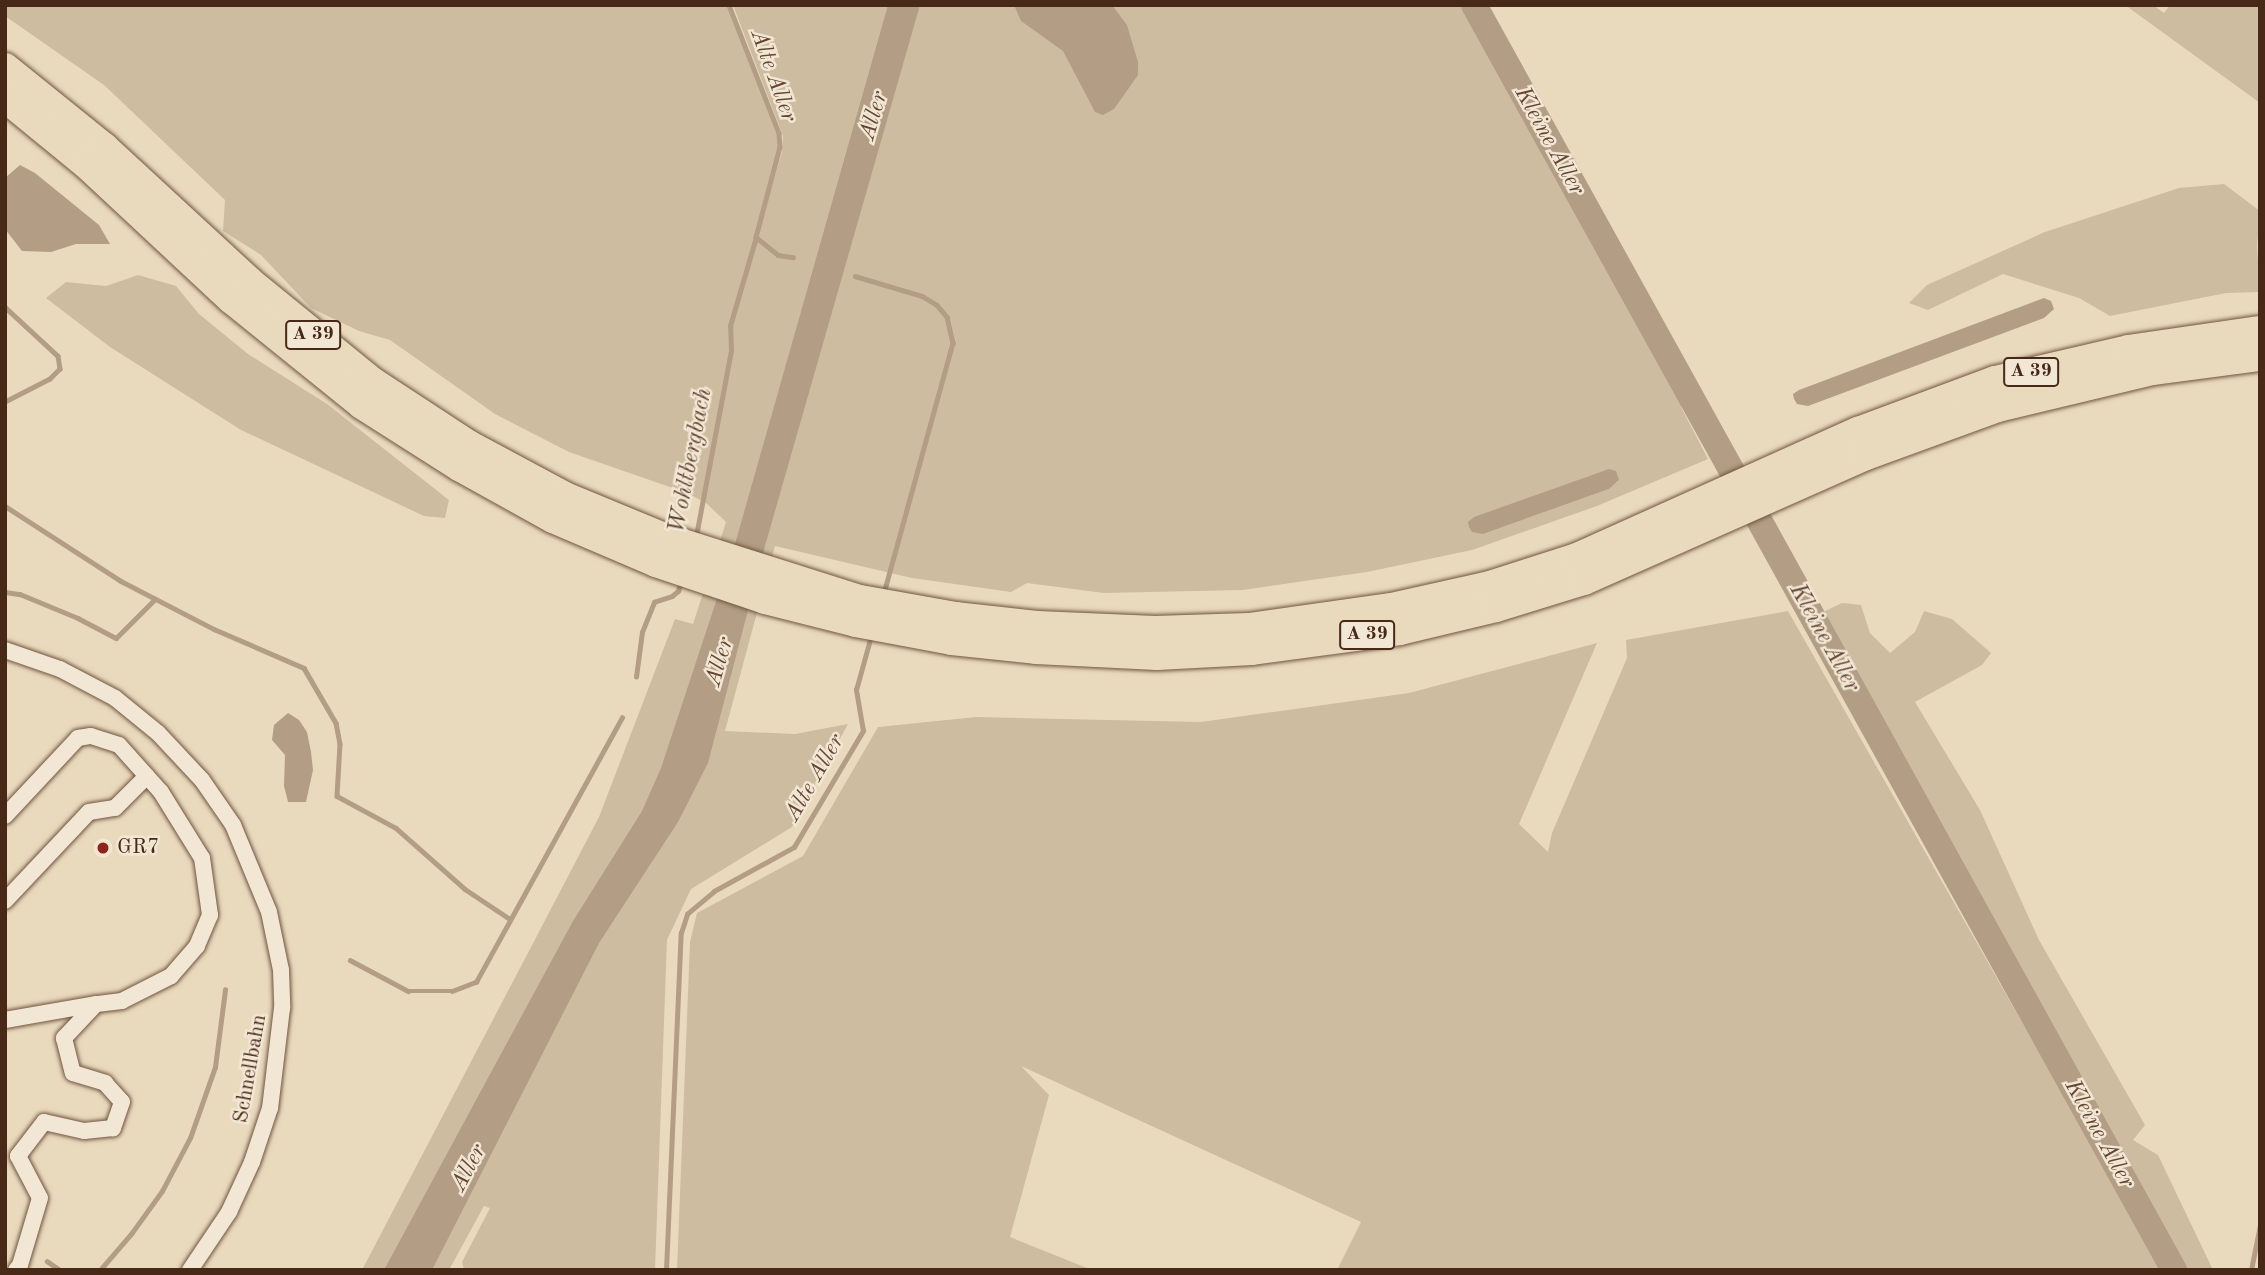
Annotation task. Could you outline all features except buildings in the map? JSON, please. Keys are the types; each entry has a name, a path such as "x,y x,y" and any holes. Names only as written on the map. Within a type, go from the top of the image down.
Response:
{"highway":[{"name":"A 39","path":"5,68 104,148 248,281 372,382 480,452 660,550"},
{"name":"A 39","path":"5,97 88,164 232,299 362,404 461,467 553,518 660,550 860,600 955,617 1037,638 1249,628 1392,608 1490,586 1678,526 1817,463 1917,408 1994,381 2129,350 2260,331"},
{"name":"A 39","path":"1817,463 1998,407 2152,370 2260,356"}],"street":[{"name":"Schnellbahn","path":"5,650 61,669 115,698 158,733 202,780 233,825 269,912 281,970 282,1007 270,1108 252,1162 229,1212 190,1270"},
{"path":"5,816 78,738 91,736 119,745 161,792 202,858 210,915 197,946 171,976 122,1001 44,1011 5,1020"},
{"path":"5,901 89,812 115,808 147,776"},
{"path":"64,1038 96,1004"},
{"path":"16,1270 20,1265 40,1198 12,1154 44,1122 84,1131 113,1128 121,1102 105,1083 73,1073 64,1038 44,1011"}],"shaded area":[{"path":"5,5 729,5 779,133 780,147 772,185 782,152 783,136 733,5 1484,5 1699,402 1681,407 1708,459 1597,506 1472,550 1367,572 1243,590 1104,593 1027,583 1011,592 912,578 775,546 725,731 795,734 848,724 792,827 691,889 667,940 655,1270 464,1270 462,1262 490,1208 484,1206 449,1270 362,1270 599,817 675,619 693,624 726,522 706,503 687,493 569,452 495,414 390,340 359,331 311,308 261,255 223,231 225,200 104,85 5,16","holes":["1619,480 1609,489 1483,534"]},
{"path":"2125,5 2153,5 2164,13 2170,5 2260,5 2260,103"},
{"path":"2224,184 2260,211 2257,246 2260,292 2226,293 2110,316 2079,298 2003,274 1928,310 1909,303 1927,285 2045,232 2179,188"},
{"path":"138,275 176,286 199,314 248,354 327,404 449,500 445,518 424,516 241,430 110,347 46,298 66,282 106,286"},
{"path":"1842,603 1861,605 1870,633 1890,653 1915,632 1924,611 1952,619 1991,653 1982,665 1915,702 1980,810 2039,940 2145,1125 2133,1140 2158,1155 2213,1270 2185,1270 1846,670 1817,615"},
{"path":"1788,611 2163,1270 1337,1270 1361,1222 1021,1066 1049,1095 1010,1237 1092,1270 677,1270 690,942 697,913 803,856 878,727 976,717 1201,722 1409,693 1597,643 1519,824 1548,852 1552,833 1627,658 1626,640"}],"water":[{"name":"Aller","path":"888,5 920,5 763,553 708,763 678,822 599,943 432,1270 384,1270 573,921 642,811 661,768 735,544"},
{"path":"1014,5 1112,5 1127,25 1138,62 1138,75 1114,109 1103,115 1095,112 1063,51 1021,21"},
{"path":"20,165 35,173 99,225 110,244 76,244 51,252 22,251 5,229 5,178"},
{"path":"2044,298 2051,301 2054,309 2044,318 1808,406 1797,404 1794,399 1793,394 1799,390"},
{"path":"1609,469 1616,471 1619,480 1609,489 1483,534 1472,532 1469,527 1468,522 1474,517"},
{"path":"288,713 299,720 307,732 313,770 306,802 288,802 284,786 285,755 272,740 274,725"}],"waterway":[{"name":"Alte Aller","path":"729,5 779,133 780,147 756,237 778,255 793,257"},
{"name":"Kleine Aller","path":"1474,5 2174,1270"},
{"name":"Wohltbergbach","path":"696,536 731,351 730,326 756,237"},
{"name":"Alte Aller","path":"855,276 922,296 937,305 947,317 953,343 884,594"},
{"path":"5,307 58,356 60,369 50,379 5,402"},
{"path":"5,506 121,581 214,629 304,668 336,723 340,744 337,796 396,828 465,889 510,919"},
{"name":"Wohltbergbach","path":"636,677 642,632 654,602 672,596 678,591 681,581"},
{"path":"5,592 20,594 78,618 116,638 155,599"},
{"name":"Alte Aller","path":"666,1270 681,933 687,914 714,891 794,847 863,731 856,690 871,636"},
{"name":"Wohltbergbach","path":"350,960 408,991 452,991 476,982 622,718"},
{"name":"Wohltbergbach","path":"100,1270 131,1234 162,1191 190,1138 215,1067 225,990"},
{"path":"2251,1270 2260,1225"},
{"path":"47,1261 60,1270"}],"place":[{"name":"GR7","path":"103,848"}]}
